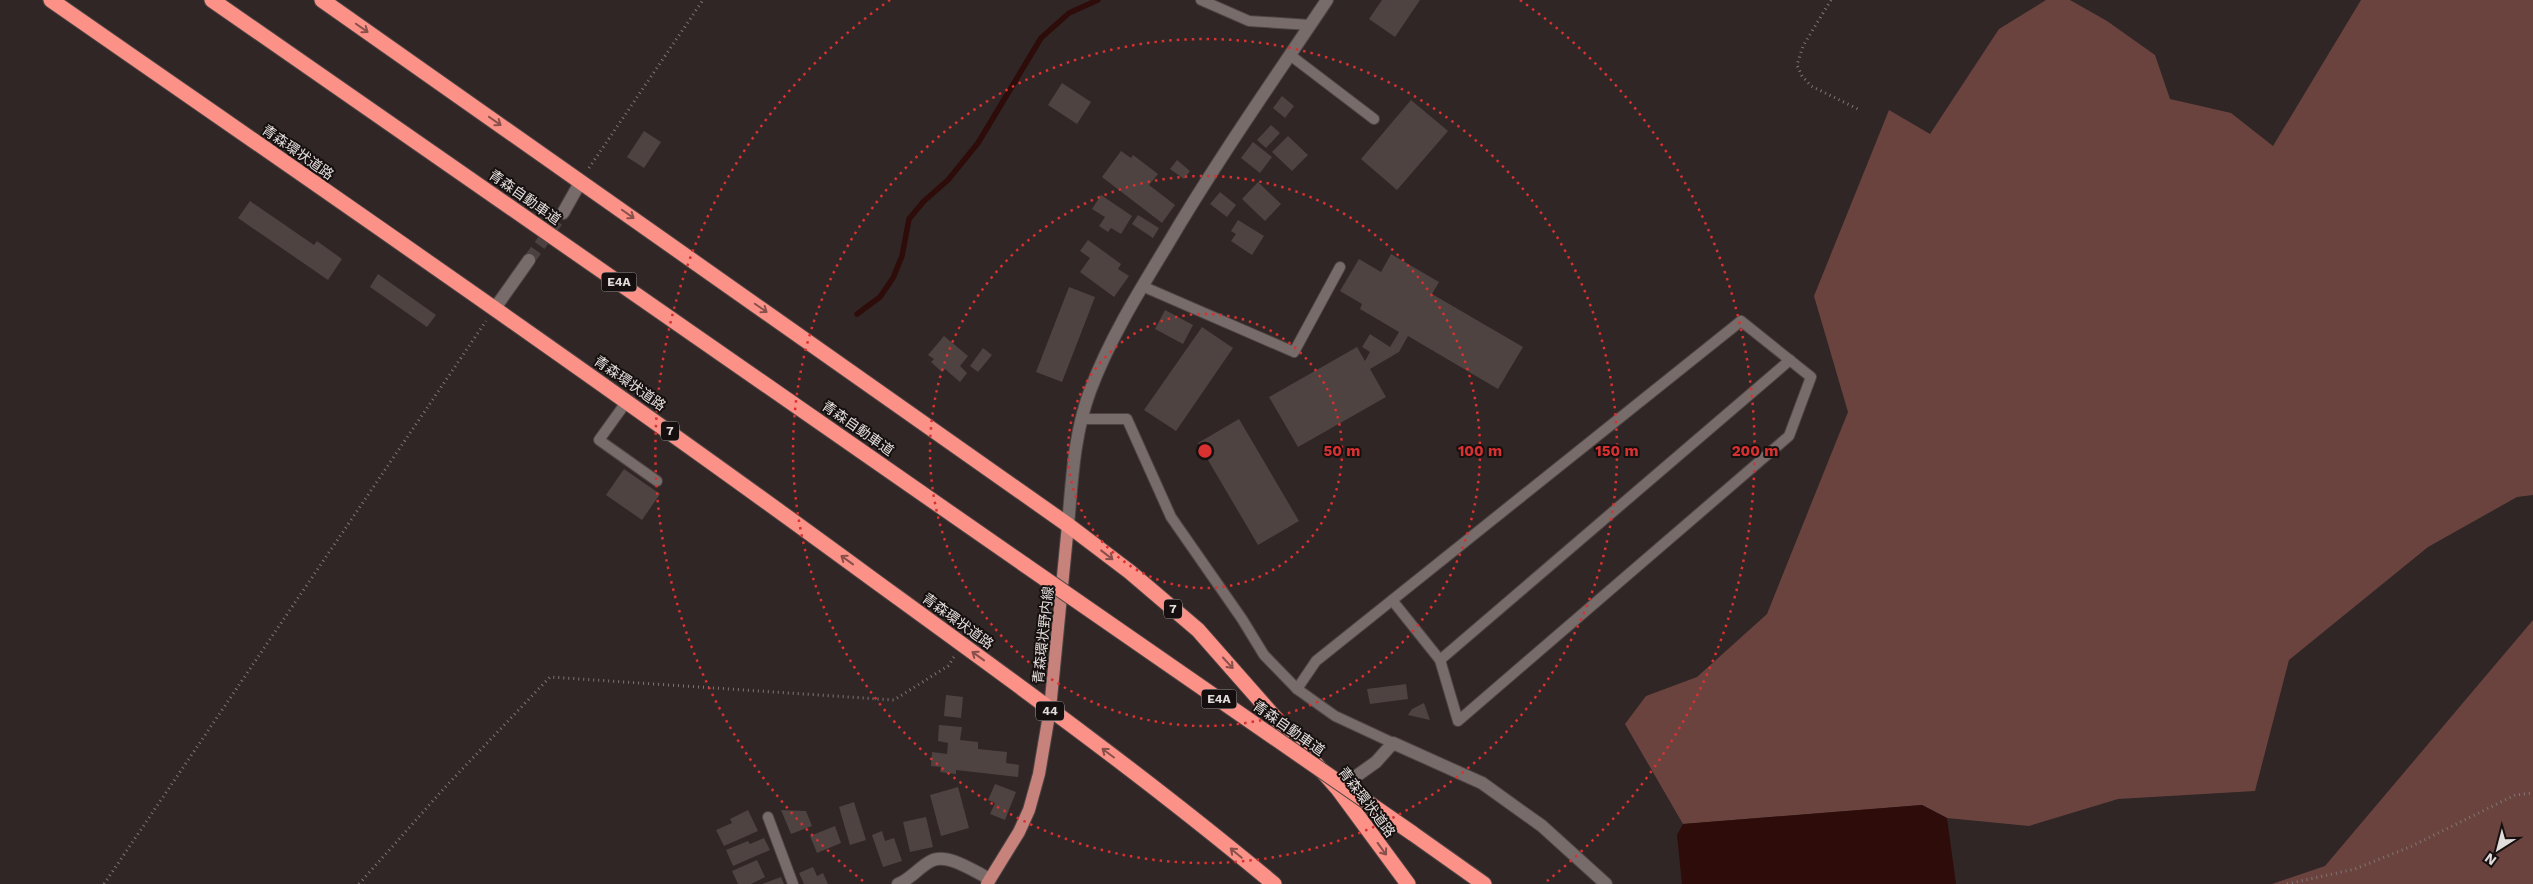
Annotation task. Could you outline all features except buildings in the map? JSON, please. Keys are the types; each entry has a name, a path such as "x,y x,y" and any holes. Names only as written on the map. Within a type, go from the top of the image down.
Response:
{"highway":[{"name":"青森環状道路","path":"51,0 627,401 1050,709 1201,824 1274,884"},
{"name":"青森自動車道","path":"212,0 1484,884"},
{"name":"青森環状道路","path":"322,0 1068,525 1130,572 1198,630 1338,789 1408,884"}],"main road":[{"name":"青森環状野内線","path":"988,881 1019,832 1029,810 1039,774 1050,709 1068,525"}],"street":[{"path":"1068,525 1074,454 1082,420 1090,391 1111,344 1142,286 1213,168 1327,0"},
{"path":"563,213 581,181"},
{"path":"495,308 529,260"},
{"path":"1338,789 1376,762 1393,743 1482,784 1542,826 1606,884"},
{"path":"898,884 932,860 949,860 988,881"}],"lane":[{"path":"1202,0 1248,21 1310,25"},
{"path":"1290,55 1374,119"},
{"path":"1142,286 1294,352 1340,267"},
{"path":"1297,689 1316,661 1392,600 1742,321 1811,377 1789,436 1458,721 1440,660 1392,600"},
{"path":"1440,660 1790,360"},
{"path":"627,401 599,440 658,481"},
{"path":"1082,420 1127,419 1171,517 1242,618 1264,655 1297,689 1335,716 1393,743"},
{"path":"768,817 793,884"}],"path":[{"path":"581,181 703,0"},
{"path":"1831,0 1803,46 1797,65 1802,76 1812,86 1860,110"},
{"path":"104,884 495,308"},
{"path":"359,884 448,784 550,676 894,700 948,666 961,644"},
{"path":"2288,884 2355,869 2412,846 2515,795 2533,793"}],"shaded area":[{"path":"2046,0 2070,0 2107,21 2155,55 2170,99 2231,113 2273,146 2361,0 2533,0 2533,495 2517,497 2428,547 2289,660 2255,791 2118,799 2029,826 1947,818 1922,805 1683,824 1625,724 1646,696 1697,677 1767,614 1848,412 1814,296 1889,110 1930,134 1999,29"},
{"path":"2533,620 2533,884 2272,884 2325,866"},
{"path":"1922,805 1947,818 1956,884 1682,884 1677,835 1683,824"}],"waterway":[{"path":"857,314 880,297 893,278 902,256 909,219 924,201 948,180 978,143 1041,38 1069,13 1098,0"}],"tunnel":[{"path":"529,260 563,213"}]}
